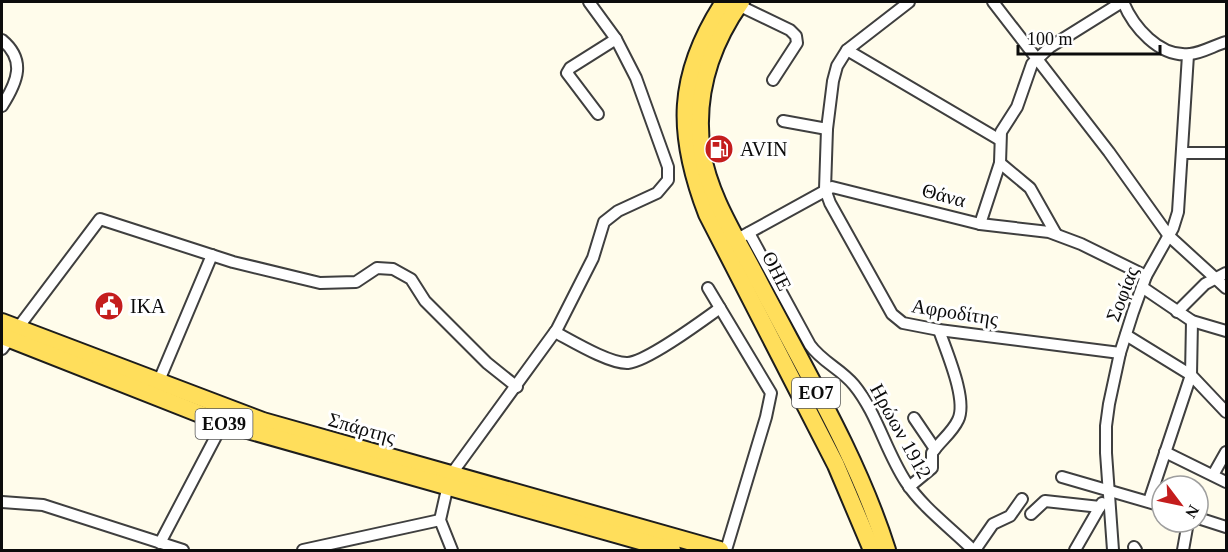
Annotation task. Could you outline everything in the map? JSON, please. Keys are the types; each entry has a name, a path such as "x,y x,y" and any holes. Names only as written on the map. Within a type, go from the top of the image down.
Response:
{"main road":[{"name":"ΟΗΕ","path":"734,3 708,67 702,95 700,124 706,167 721,208 850,459 887,550"},
{"name":"ΟΗΕ","path":"737,239 836,465 869,548"},
{"name":"Σπάρτης","path":"2,322 8,338 223,423 720,550"},
{"name":"Σπάρτης","path":"8,338 158,383 263,421 672,550"}],"street":[{"path":"452,550 440,520 448,481 555,332 592,258 604,222 618,211 660,191 668,180 668,169 648,108 616,39 589,2"},
{"path":"737,239 825,189 826,129 835,70 847,50 909,2"},
{"path":"993,2 1109,152 1169,236 1227,288"},
{"path":"980,224 1000,163 1000,132 1017,107 1027,73 1036,60 1050,47 1122,2 1144,35 1165,48 1188,54 1227,42"},
{"path":"734,3 790,30 796,36 796,43 773,80"},
{"path":"2,39 15,50 18,61 9,94 2,106"},
{"path":"598,114 567,73 570,68 616,39"},
{"path":"847,50 1000,140"},
{"name":"Σοφίας","path":"1113,550 1106,426 1125,335 1146,276 1169,236 1178,212 1188,54"},
{"path":"783,121 826,129"},
{"path":"1182,153 1227,153"},
{"path":"1000,163 1030,188 1056,234"},
{"name":"Θάνα","path":"825,189 832,187 860,192 980,224 1056,234 1146,276"},
{"name":"Αφροδίτης","path":"825,189 832,207 891,314 903,323 939,330 1120,353"},
{"path":"8,338 100,219 212,255 320,283 356,282 377,268 393,269 411,279 425,301 487,363 517,387"},
{"name":"Ηρώων 1912","path":"737,239 819,357 841,371 855,386 909,487 974,550"},
{"path":"158,383 212,255"},
{"path":"1177,312 1195,292 1215,278 1227,273"},
{"path":"1142,287 1192,321 1227,331"},
{"path":"708,288 769,388 771,398 726,550"},
{"path":"555,332 613,360 628,363 684,333 720,308"},
{"path":"1062,477 1149,501 1191,375 1192,321"},
{"path":"909,487 932,468 932,455 935,448 953,429 961,412 953,372 939,330"},
{"path":"1125,335 1191,375 1227,412"},
{"path":"914,418 935,448"},
{"path":"160,543 223,423"},
{"path":"1165,452 1227,482"},
{"path":"1213,475 1227,452"},
{"path":"1075,550 1109,490"},
{"path":"974,550 993,524 1010,516 1022,499"},
{"path":"1031,513 1045,501 1100,507"},
{"path":"2,502 43,505 183,550"},
{"path":"303,550 323,548 440,520"},
{"path":"1210,521 1227,526"},
{"path":"1182,550 1185,534"}],"place":[{"name":"AVIN","path":"719,149"},
{"name":"ΙΚΑ","path":"109,306"}]}
